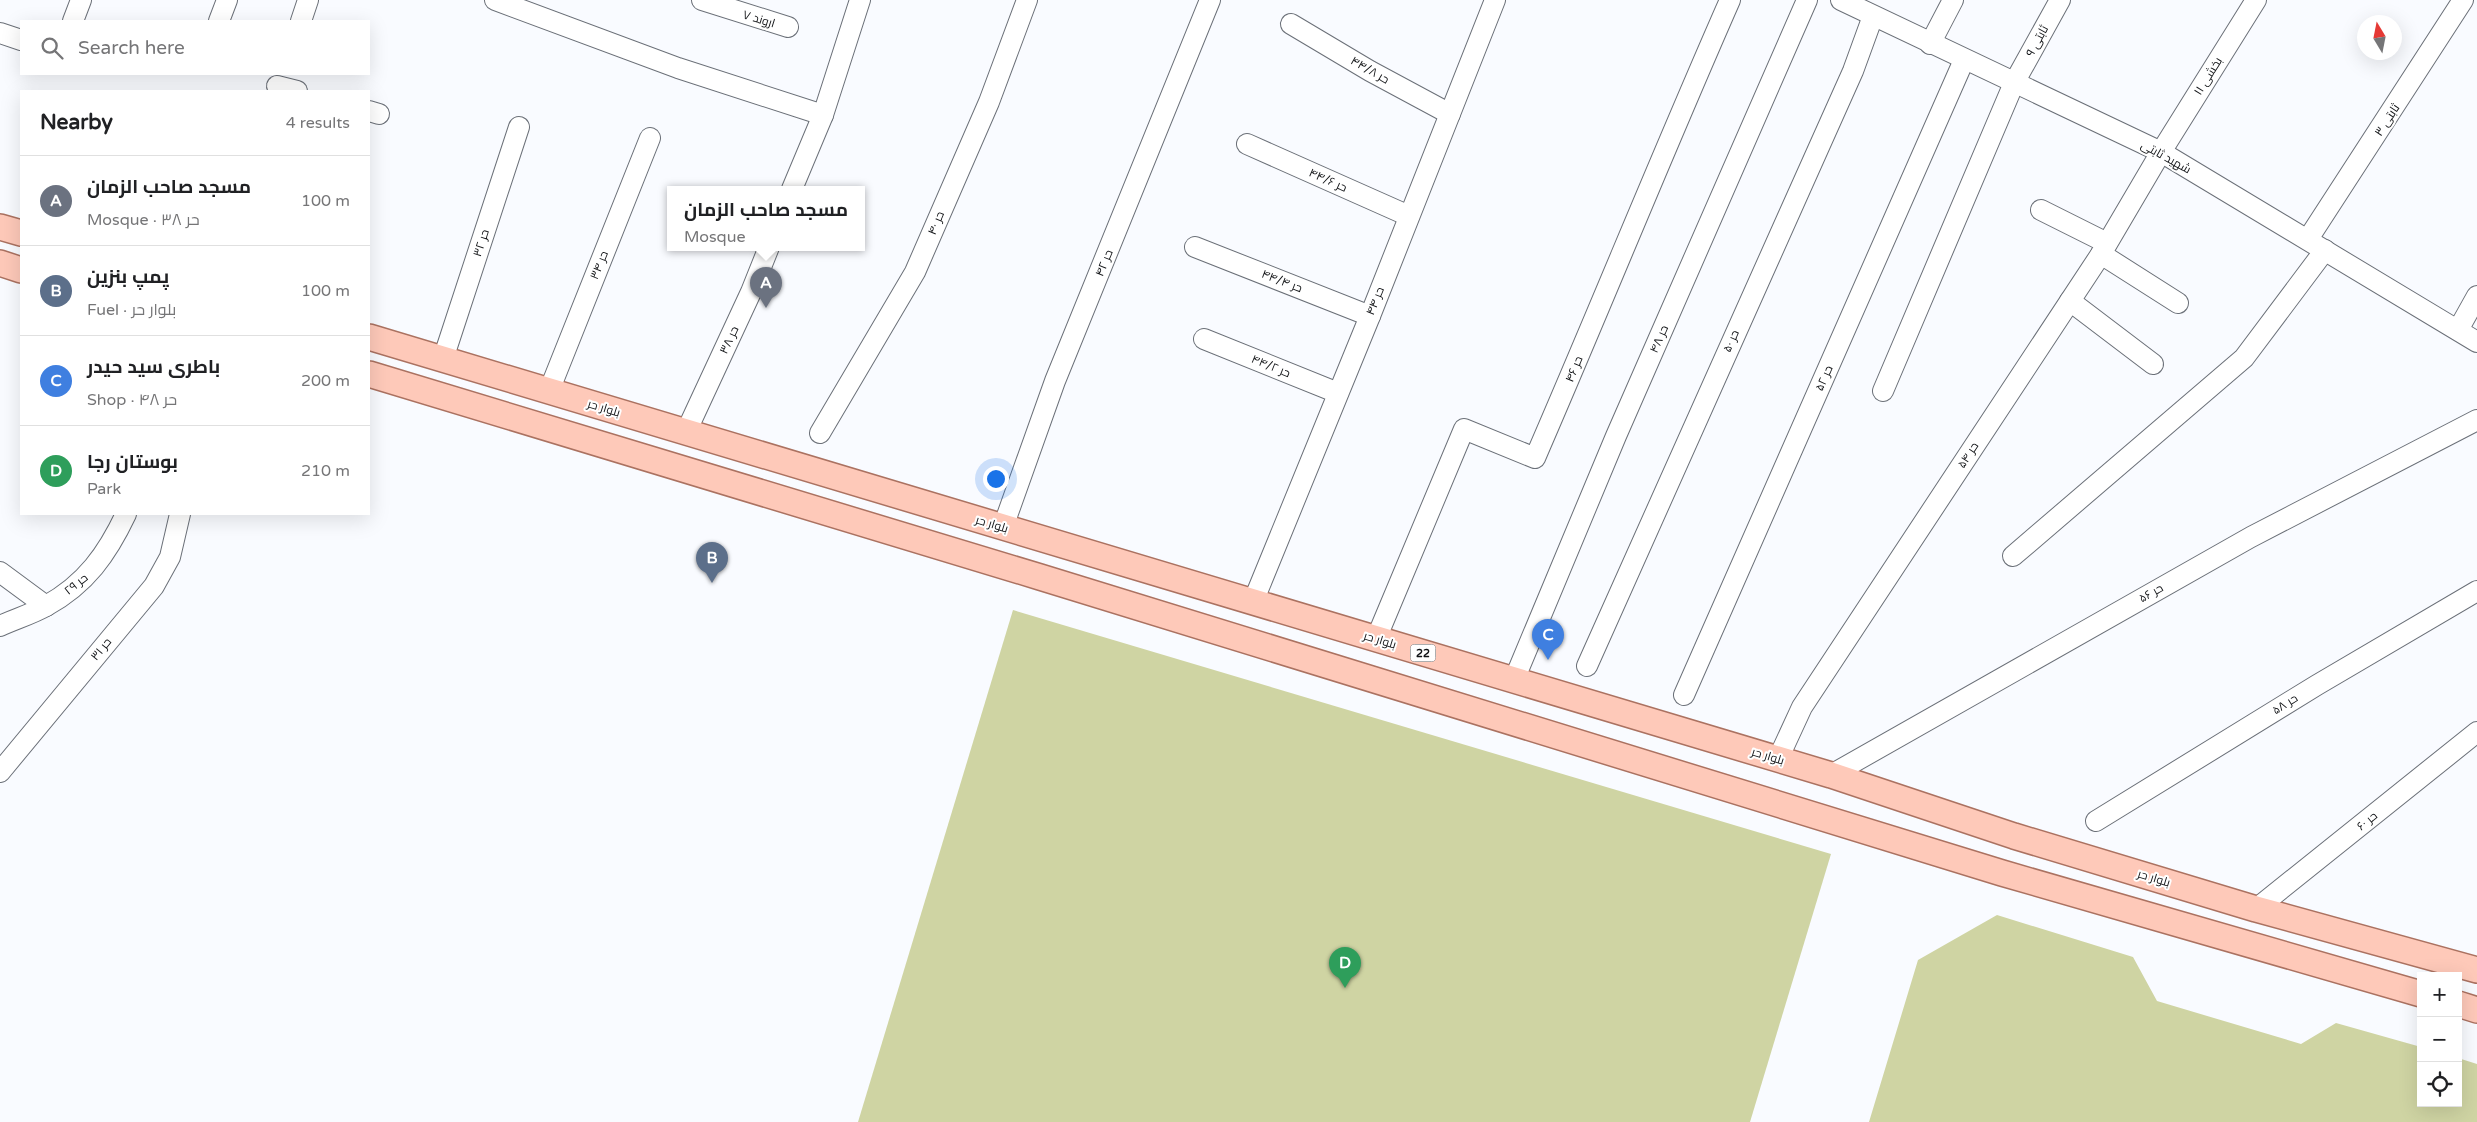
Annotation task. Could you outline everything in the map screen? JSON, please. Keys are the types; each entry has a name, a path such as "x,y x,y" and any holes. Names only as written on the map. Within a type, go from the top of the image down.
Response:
{"main road":[{"path":"0,227 20,233"},
{"path":"0,263 20,270"},
{"name":"بلوار حر","path":"370,337 1831,775 2014,836 2256,909 2477,970"},
{"path":"370,374 1040,577 2002,873 2417,993"},
{"path":"2002,873 2014,836"},
{"path":"2462,1005 2477,1010"}],"street":[{"path":"73,20 81,0"},
{"path":"219,20 227,0"},
{"path":"301,20 308,0"},
{"path":"495,0 678,68 823,115"},
{"name":"اروند ۷","path":"702,0 724,4 788,27"},
{"path":"793,186 823,115 860,0"},
{"name":"حر ۴۰","path":"820,433 915,272 988,102 1027,0"},
{"name":"حر ۴۲","path":"1003,527 1055,381 1210,0"},
{"name":"حر ۴۶","path":"1376,639 1464,429 1535,458 1614,277 1661,158 1730,0"},
{"name":"حر ۴۸","path":"1514,680 1620,426 1807,0"},
{"name":"شهید ثابتی","path":"1841,0 1930,44 2161,152 2477,342"},
{"path":"1930,44 1953,0"},
{"name":"ثابتی ۹","path":"1883,391 2014,82 2060,0"},
{"name":"بخشی ۱۱","path":"2161,152 2256,0"},
{"name":"ثابتی ۳","path":"2308,239 2464,0"},
{"name":"حر ۴۴","path":"1253,602 1450,114 1490,2"},
{"name":"حر ۵۰","path":"1587,666 1853,70 1873,16"},
{"name":"حر ۴۴/۸","path":"1291,24 1370,71 1450,114"},
{"path":"0,33 20,40"},
{"name":"حر ۵۲","path":"1684,695 1964,60"},
{"path":"279,84 294,90"},
{"name":"حر ۳۲","path":"443,360 520,127"},
{"name":"حر ۳۴","path":"549,391 650,138"},
{"name":"حر ۴۴/۶","path":"1247,144 1409,216"},
{"name":"حر ۵۴","path":"1778,760 1802,707 2070,302 2161,152"},
{"path":"2041,210 2104,248 2178,303"},
{"name":"حر ۴۴/۴","path":"1195,247 1370,316"},
{"path":"2013,556 2244,358 2325,250"},
{"name":"حر ۳۸","path":"686,432 767,251"},
{"path":"2458,330 2477,296"},
{"path":"2070,302 2153,364"},
{"name":"حر ۴۴/۲","path":"1204,339 1338,394"},
{"name":"حر ۵۶","path":"1831,775 2251,537 2477,420"},
{"name":"حر ۲۹","path":"0,626 46,606 87,577 112,544 126,515"},
{"name":"حر ۳۱","path":"0,772 154,586 170,557 180,515"},
{"path":"0,572 46,606"},
{"name":"حر ۵۸","path":"2096,822 2317,684 2477,591"},
{"name":"حر ۶۰","path":"2256,909 2477,732"}],"green space":[{"path":"1013,610 1831,854 1750,1122 858,1122"},
{"path":"1997,915 2133,957 2157,1001 2301,1044 2336,1023 2417,1046 2417,1107 2462,1107 2462,1059 2477,1064 2477,1122 1869,1122 1918,960"}],"place":[{"name":"مسجد صاحب الزمان","path":"766,308"},
{"name":"پمپ بنزین","path":"712,583"},
{"name":"باطری سید حیدر","path":"1548,660"},
{"name":"بوستان رجا","path":"1345,988"}]}
